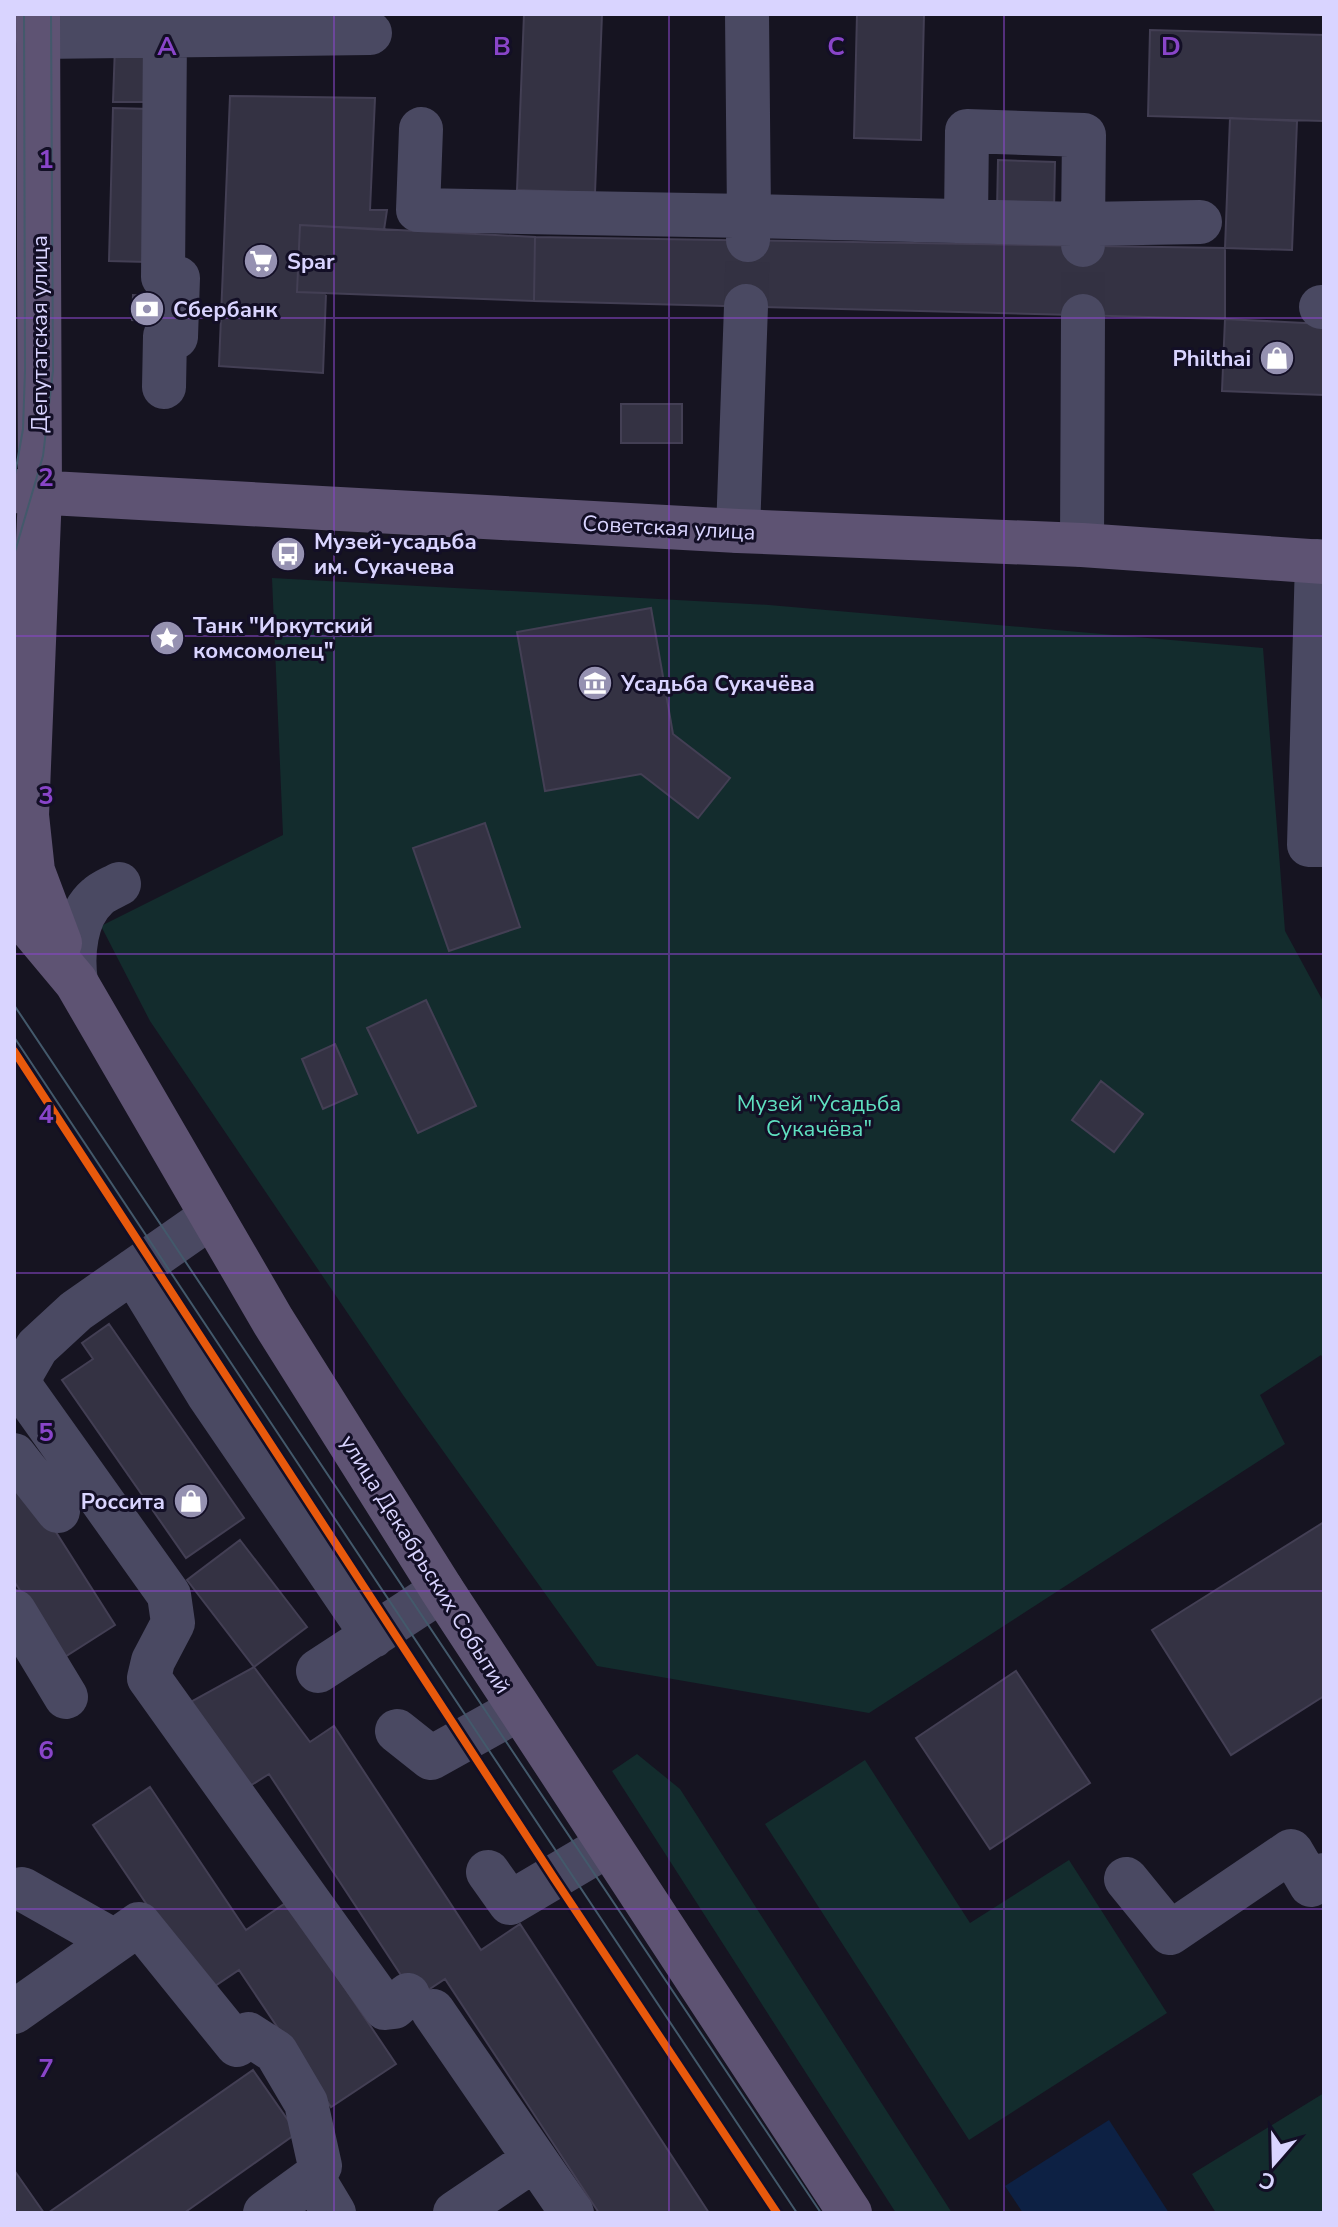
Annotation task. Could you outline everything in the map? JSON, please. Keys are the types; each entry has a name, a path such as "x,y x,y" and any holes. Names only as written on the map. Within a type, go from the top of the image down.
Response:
{"main road":[{"name":"Депутатская улица","path":"38,25 26,188 27,815 30,858 38,888 76,982"},
{"name":"Советская улица","path":"27,492 738,531 1082,545 1321,562"},
{"name":"улица Декабрьских Событий","path":"14,908 76,982 273,1321 442,1590 850,2213"}],"lane":[{"path":"747,14 749,228"},
{"path":"38,25 165,36 370,33"},
{"path":"164,387 165,336 176,337 178,278 163,277 165,36"},
{"path":"421,129 418,210 749,228 966,221 1083,234 1200,222"},
{"path":"966,221 967,131 1084,135 1083,234"},
{"path":"738,531 746,306"},
{"path":"1082,545 1083,316"},
{"path":"1321,562 1309,845 1324,845"},
{"path":"30,858 49,876 70,884 95,887 119,884 96,897 84,916 75,950 76,982"},
{"path":"212,1216 76,1311 37,1347 17,1374 21,1387 169,1595 173,1623 153,1661 149,1678 385,2008 420,2003 572,2213"},
{"path":"133,1271 208,1394 385,1628"},
{"path":"14,1455 58,1511"},
{"path":"318,1671 442,1590"},
{"path":"14,1611 66,1697"},
{"path":"397,1731 431,1758 519,1709"},
{"path":"488,1872 510,1903 608,1845"},
{"path":"1126,1879 1170,1933 1291,1851 1311,1885 1324,1875"},
{"path":"22,1889 114,1941"},
{"path":"14,2012 139,1924 237,2045 248,2034 276,2052 306,2103 324,2196 265,2213"},
{"path":"455,2213 535,2159"}],"green space":[{"name":"Музей \"Усадьба Сукачёва\"","path":"272,578 769,605 1263,648 1285,931 1324,1003 1324,1360 1321,1355 1260,1395 1285,1444 869,1713 597,1666 403,1395 150,1021 101,926 283,835"},
{"path":"637,1754 680,1789 952,2213 896,2213 612,1771"},
{"path":"865,1760 970,1923 1069,1860 1167,2013 969,2140 765,1824"},
{"path":"1324,2093 1324,2213 1216,2213 1192,2174"}],"water":[{"path":"1109,2120 1169,2213 1023,2213 1005,2186"}],"building":[{"path":"524,14 602,14 595,193 517,190"},
{"path":"857,14 924,14 921,140 854,138"},
{"path":"1150,30 1324,35 1324,121 1148,116"},
{"path":"115,46 148,46 147,102 113,102"},
{"name":"Spar","path":"230,96 375,98 370,210 387,210 384,230 300,225 297,292 326,293 323,373 219,366"},
{"path":"113,108 151,109 147,262 109,261"},
{"path":"1230,118 1297,121 1292,250 1225,248"},
{"path":"998,160 1055,162 1054,211 997,210"},
{"path":"300,225 535,237 534,301 297,292"},
{"path":"535,237 1225,248 1225,319 534,301"},
{"name":"Сбербанк","path":"133,295 163,297 162,322 132,320"},
{"path":"1225,319 1324,324 1324,395 1222,391"},
{"path":"621,404 682,404 682,443 621,443"},
{"name":"Усадьба Сукачёва","path":"651,608 673,734 730,778 698,818 641,774 545,791 517,632"},
{"path":"485,823 520,927 449,951 413,848"},
{"path":"426,1000 476,1106 418,1133 367,1028"},
{"path":"335,1044 357,1094 323,1109 302,1059"},
{"path":"1101,1081 1143,1114 1114,1152 1072,1120"},
{"path":"109,1324 244,1518 186,1558 62,1380 93,1359 82,1343"},
{"path":"14,1466 115,1625 63,1658 14,1581"},
{"path":"1324,1522 1324,1696 1231,1755 1152,1630"},
{"path":"240,1540 307,1627 254,1667 187,1580"},
{"path":"254,1667 310,1742 334,1726 481,1950 520,1924 709,2213 599,2213 445,1979 416,1998 269,1774 242,1791 185,1705"},
{"path":"1016,1671 1090,1783 990,1849 916,1738"},
{"path":"150,1787 246,1930 287,1902 396,2064 331,2107 239,1970 206,1992 93,1825"},
{"path":"253,2070 297,2133 184,2213 48,2213"},
{"path":"14,2170 44,2213 14,2213"}],"tunnel":[{"path":"746,306 748,240"},
{"path":"1083,245 1083,316"}],"tram line":[{"path":"14,480 23,429 25,371 24,14"},
{"path":"14,555 43,456 53,371 51,14"},
{"path":"14,1005 821,2213"},
{"path":"14,1037 797,2213"}],"cycle path":[{"path":"14,1051 554,1878 777,2213"}],"place":[{"name":"Spar","path":"261,261"},
{"name":"Сбербанк","path":"147,309"},
{"name":"Philthai","path":"1277,358"},
{"name":"Музей-усадьба им. Сукачева","path":"288,554"},
{"name":"Танк \"Иркутский комсомолец\"","path":"167,638"},
{"name":"Усадьба Сукачёва","path":"595,683"},
{"name":"Россита","path":"191,1501"}]}
